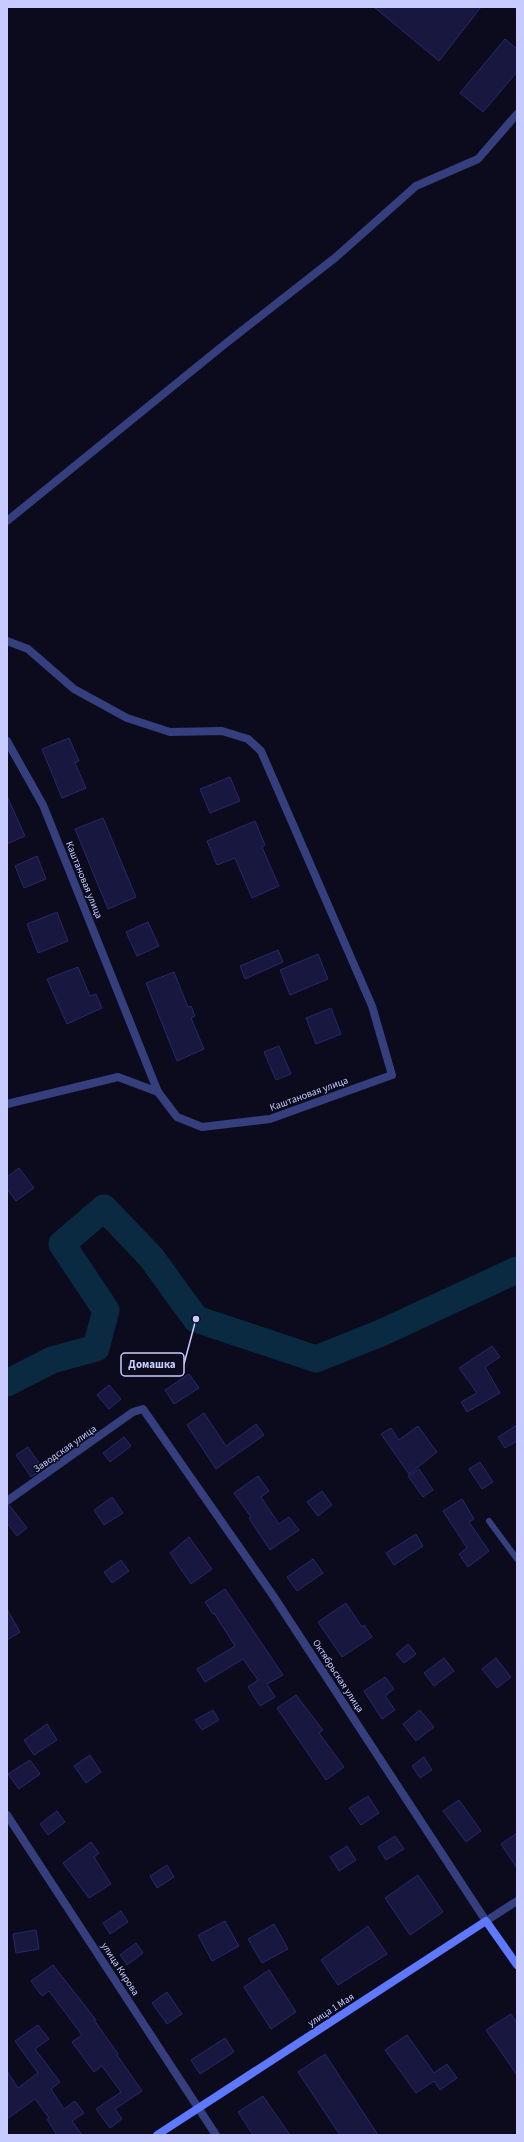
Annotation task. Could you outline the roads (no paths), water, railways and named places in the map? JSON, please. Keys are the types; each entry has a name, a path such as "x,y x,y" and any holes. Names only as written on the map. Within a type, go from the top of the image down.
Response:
{"main road":[{"name":"Октябрьская улица","path":"486,1921 517,1966"},
{"name":"улица 1 Мая","path":"157,2135 486,1921"}],"street":[{"path":"7,521 225,344 336,257 416,186 478,159 517,114"},
{"name":"Каштановая улица","path":"7,641 28,649 74,689 127,718 170,732 222,731 248,739 261,751 372,1006 392,1075 270,1119 202,1127 177,1117 158,1092 42,805 7,741"},
{"path":"7,1104 118,1078 158,1092"},
{"name":"Октябрьская улица","path":"134,1412 143,1409 272,1594 486,1921"},
{"name":"Заводская улица","path":"7,1501 134,1412"},
{"name":"улица Кирова","path":"7,1814 216,2135"},
{"name":"улица 1 Мая","path":"486,1921 517,1901"}],"lane":[{"path":"489,1521 517,1559"}],"waterway":[{"path":"7,1383 52,1360 96,1348 106,1310 62,1244 104,1208 151,1257 196,1319 316,1359 381,1333 517,1270"}],"place":[{"name":"Домашка","path":"196,1319"}]}
